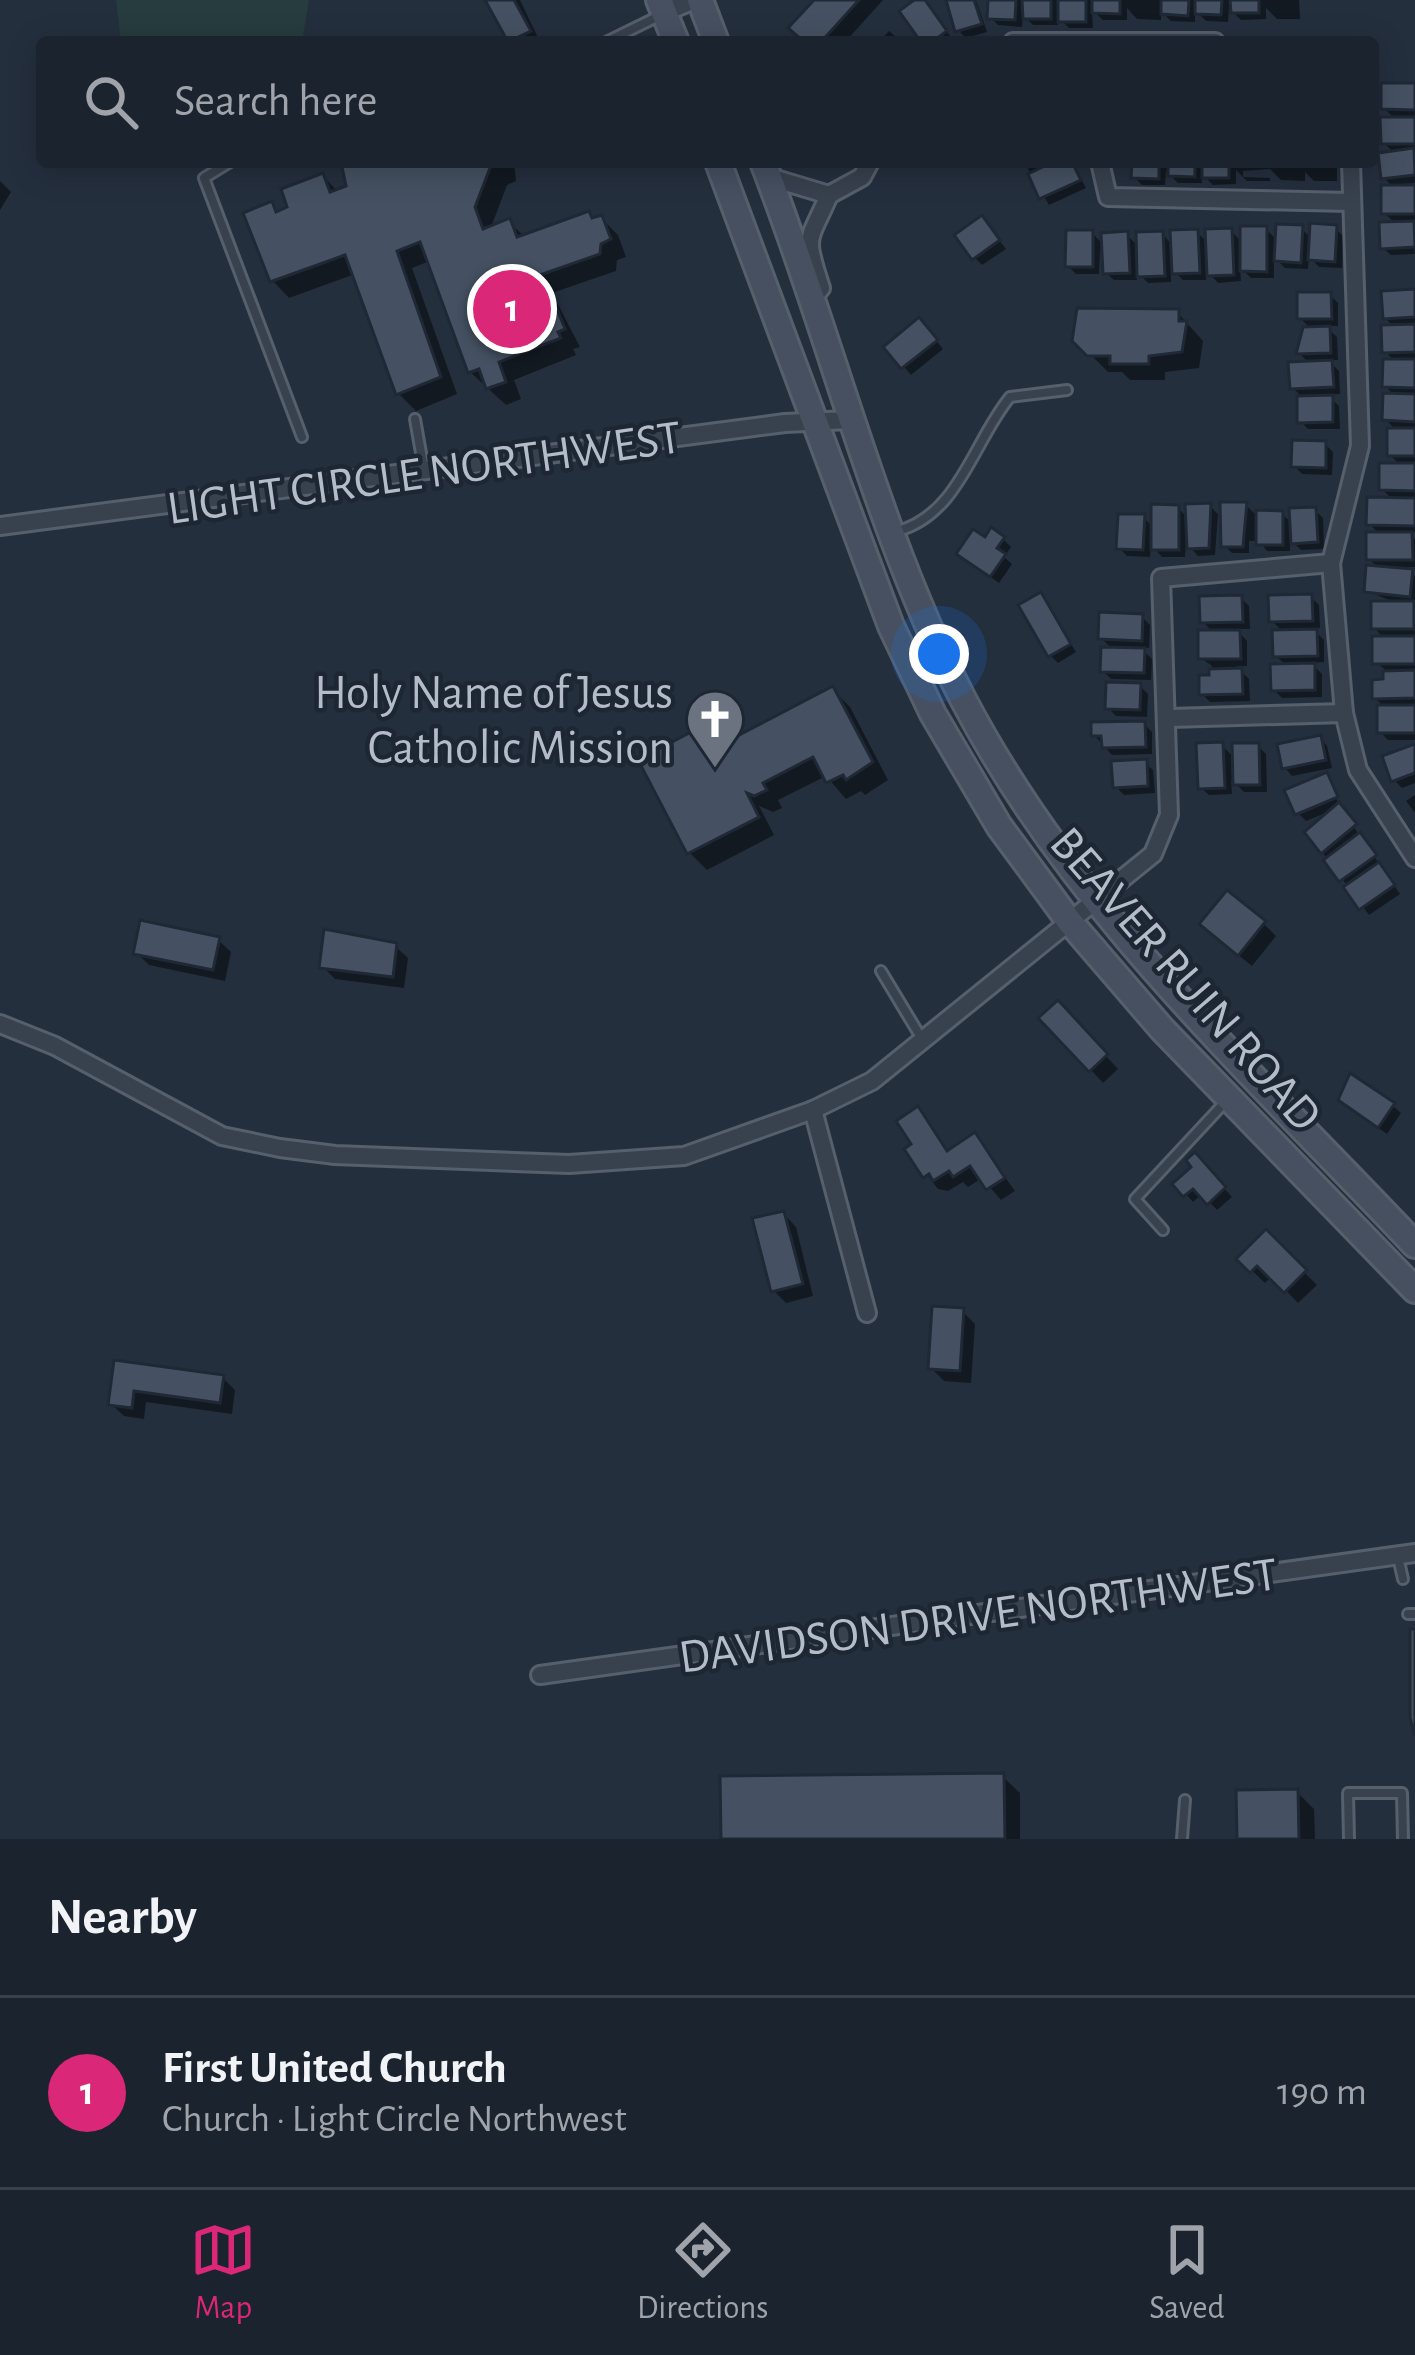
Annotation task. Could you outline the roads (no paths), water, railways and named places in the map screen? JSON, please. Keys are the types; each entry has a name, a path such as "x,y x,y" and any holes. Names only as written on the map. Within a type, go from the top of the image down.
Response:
{"main road":[{"path":"697,0 713,36"},
{"path":"662,6 674,36"},
{"name":"BEAVER RUIN ROAD","path":"720,168 891,626 933,714 999,826 1069,921 1229,1098 1415,1290"},
{"name":"BEAVER RUIN ROAD","path":"766,170 888,533 966,705 1095,900 1173,994 1415,1245"}],"street":[{"path":"662,6 697,0"},
{"path":"809,302 821,288 807,245 812,223 829,196 862,177 867,168"},
{"path":"1101,168 1108,197 1351,202"},
{"path":"1351,168 1360,446 1331,563 1344,713 1358,770 1415,858"},
{"path":"766,170 829,196"},
{"name":"LIGHT CIRCLE NORTHWEST","path":"0,526 814,420 849,420"},
{"path":"0,1024 55,1046 223,1136 335,1155 569,1164 684,1156 813,1110 872,1081 1153,854 1169,815 1170,718 1161,578 1331,563"},
{"path":"1170,718 1344,713"},
{"path":"813,1110 867,1313"},
{"name":"DAVIDSON DRIVE NORTHWEST","path":"540,1676 1407,1554"}],"lane":[{"path":"615,36 662,6"},
{"path":"220,168 204,178 302,437"},
{"path":"888,533 940,513 992,419 1010,397 1066,390"},
{"path":"416,418 424,471"},
{"path":"881,971 923,1041"},
{"path":"1163,1230 1135,1198 1229,1098"},
{"path":"1403,1579 1407,1554"},
{"path":"1349,1839 1348,1792 1402,1793 1403,1839"},
{"path":"1182,1839 1185,1800"}],"place":[{"name":"First United Church","path":"512,309"},
{"name":"Holy Name of Jesus Catholic Mission","path":"715,770"}]}
